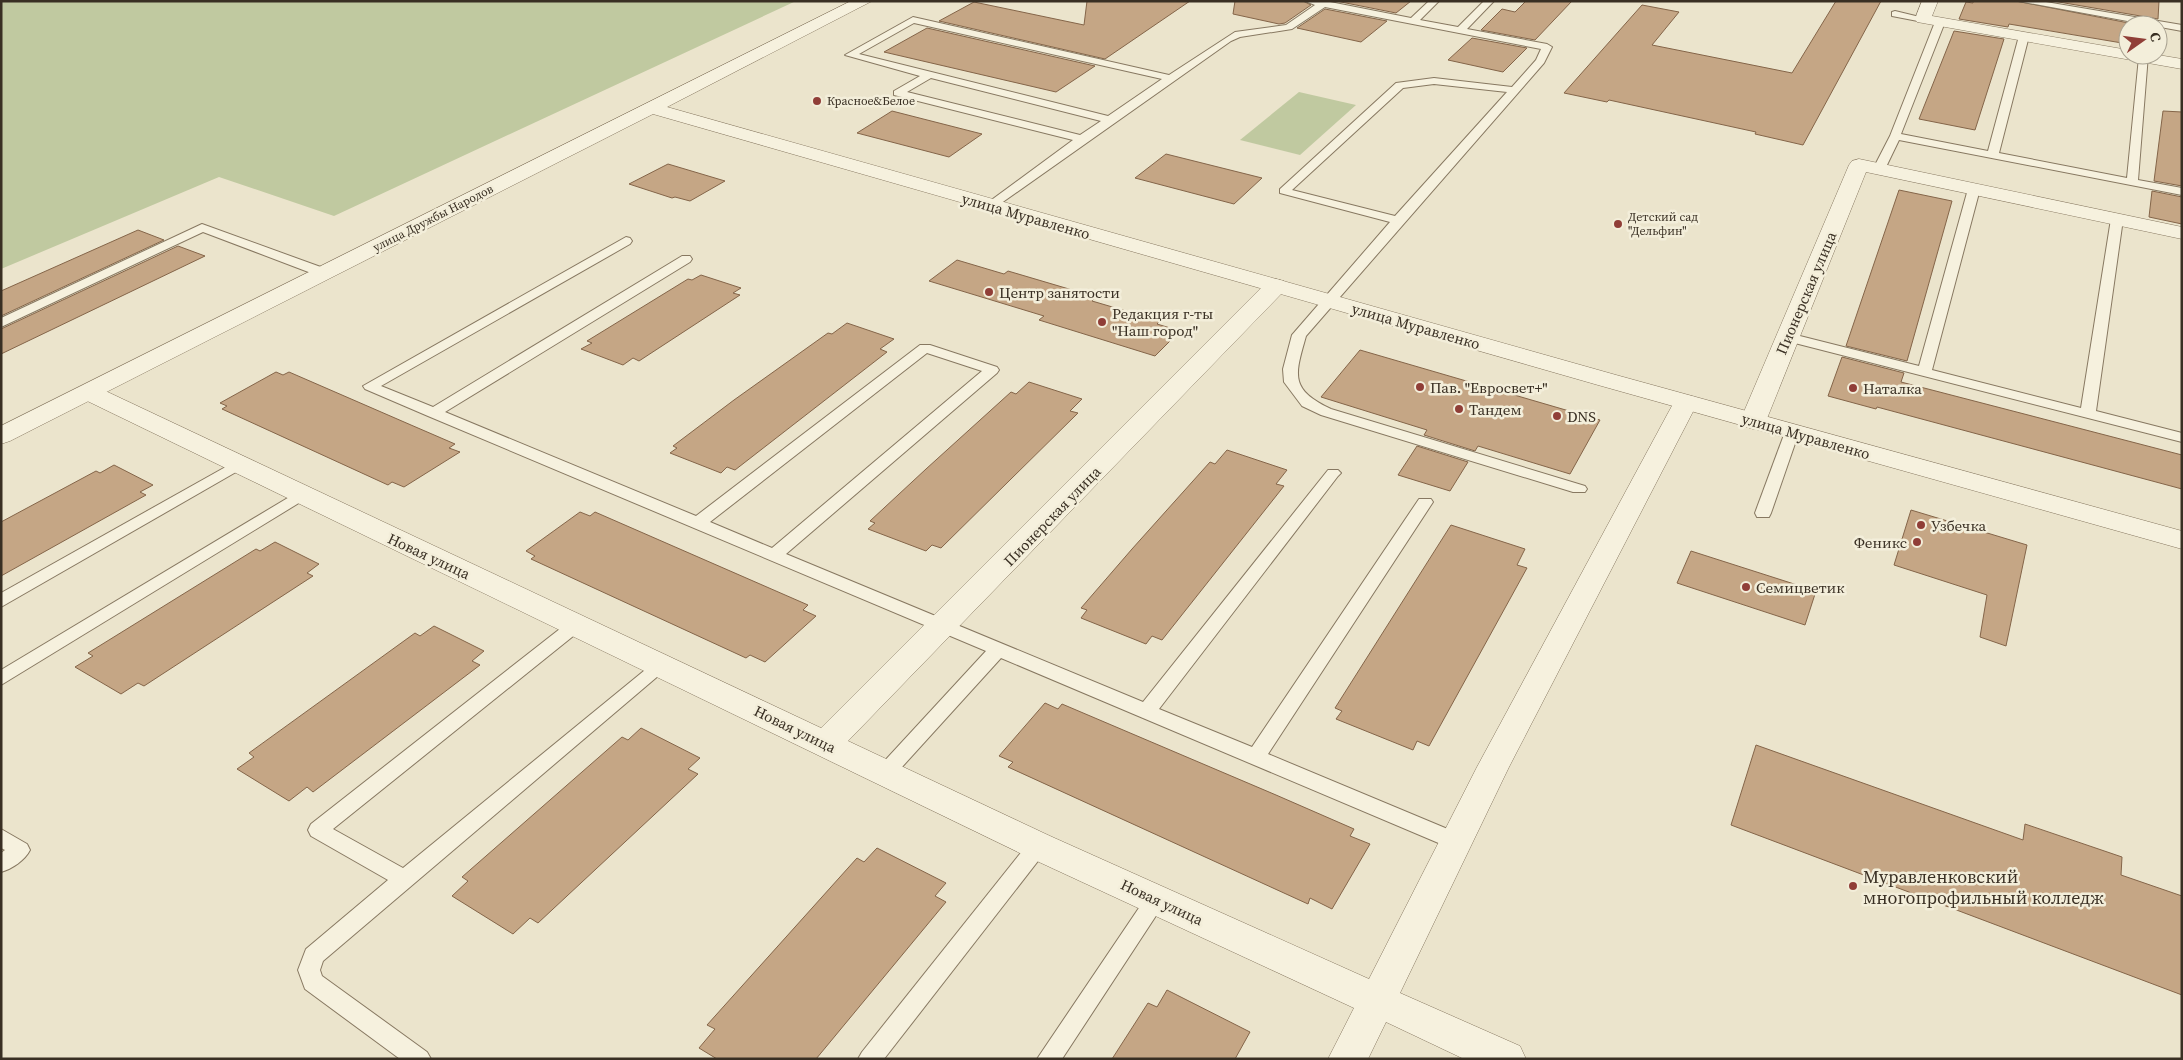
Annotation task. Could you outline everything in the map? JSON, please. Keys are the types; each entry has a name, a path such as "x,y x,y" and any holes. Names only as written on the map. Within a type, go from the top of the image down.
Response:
{"street":[{"name":"улица Дружбы Народов","path":"1,436 864,1"},
{"path":"1930,1 1923,19 2118,53"},
{"path":"2168,62 2182,64"},
{"name":"улица Муравленко","path":"651,108 990,206 2182,540"},
{"name":"Пионерская улица","path":"1753,421 1859,165 1902,174"},
{"path":"1902,174 2182,233"},
{"name":"Пионерская улица","path":"825,744 944,626 1276,286"},
{"name":"Новая улица","path":"88,392 1038,846 1506,1059"},
{"path":"1348,1059 1455,841 1560,637 1686,402"}],"lane":[{"path":"1309,1 1547,47 1540,61 1327,300 1299,335 1290,369 1291,382 1307,403 1326,412 1579,489"},
{"path":"1413,21 1435,1"},
{"path":"1460,30 1490,1"},
{"path":"2028,2 2182,28"},
{"path":"990,206 1082,139 1233,36 1289,27 1323,4"},
{"path":"1896,14 1923,19"},
{"path":"1110,120 850,55 914,20 1170,78"},
{"path":"1902,174 1879,170 1895,136 1940,22"},
{"path":"1993,154 2024,36"},
{"path":"2132,182 2134,65"},
{"path":"929,75 898,93 1082,139"},
{"path":"1398,220 1284,191 1400,85 1434,82 1515,90"},
{"path":"1895,136 2182,192"},
{"path":"1924,372 1974,189"},
{"path":"2088,413 2117,219"},
{"path":"1,322 202,228 324,274"},
{"path":"626,241 370,386 1455,841"},
{"path":"433,413 686,260"},
{"path":"1788,337 2182,438"},
{"path":"698,523 925,348 992,370 774,555"},
{"path":"1763,512 1792,432"},
{"path":"1,601 238,465"},
{"path":"1146,712 1333,473"},
{"path":"1,679 301,495"},
{"path":"1256,757 1425,502"},
{"path":"404,879 318,830 576,625"},
{"path":"885,773 998,650"},
{"path":"416,1058 313,982 309,970 314,956 662,665"},
{"path":"1,837 20,850 1,864"},
{"path":"870,1059 1038,846"},
{"path":"1049,1059 1156,899"}],"green space":[{"path":"1,1 796,1 334,216 219,177 1,269"},
{"path":"1299,92 1356,105 1300,155 1240,140"}],"building":[{"path":"1087,1 1190,1 1105,59 939,21 974,2 1084,25"},
{"path":"1235,1 1303,1 1311,5 1285,23 1279,24 1233,14"},
{"path":"1336,1 1411,1 1396,13"},
{"path":"1526,1 1572,1 1535,40 1481,30 1502,9 1515,12"},
{"path":"1836,1 1881,1 1803,145 1755,134 1756,132 1609,100 1607,102 1564,93 1642,5 1679,12 1652,45 1792,73"},
{"path":"1973,1 2016,1 2118,21 2118,42 2009,24 2008,27 1959,19 1966,2 1973,3"},
{"path":"2053,1 2159,1 2158,15 2135,15"},
{"path":"1325,9 1387,21 1361,42 1297,28"},
{"path":"927,28 1095,66 1056,92 884,52"},
{"path":"1954,31 2004,39 1975,130 1919,119"},
{"path":"1472,38 1527,48 1503,72 1448,60"},
{"path":"892,111 982,134 949,157 857,133"},
{"path":"2163,111 2182,112 2182,186 2154,181"},
{"path":"1166,154 1262,178 1234,204 1135,178"},
{"path":"668,164 725,181 690,201 672,198 629,184"},
{"path":"1899,190 1952,201 1907,361 1846,346"},
{"path":"2152,191 2182,197 2182,224 2149,217"},
{"path":"138,230 164,240 1,316 1,291"},
{"path":"178,246 205,256 1,354 1,329"},
{"path":"957,260 1004,274 1008,271 1096,297 1092,301 1160,321 1157,324 1180,331 1155,356 1039,320 1044,316 929,281"},
{"path":"701,275 741,288 733,293 740,295 639,361 633,358 623,365 581,349 592,343 587,341 688,279 692,280"},
{"path":"847,323 894,339 880,349 887,352 735,470 727,467 721,473 670,453 677,448 673,446 734,400 828,333 832,334"},
{"name":"Тандем","path":"1360,350 1600,420 1570,474 1478,446 1475,451 1424,435 1427,430 1321,397"},
{"path":"1842,357 1904,373 1901,382 2182,455 2182,489 1877,407 1876,409 1828,396"},
{"path":"276,372 283,375 289,372 455,444 449,448 460,452 404,487 392,482 388,485 222,409 227,406 220,403"},
{"path":"1029,382 1082,399 1070,411 1078,413 941,548 932,545 926,551 868,529 875,523 870,521 926,469 1011,392 1016,394"},
{"path":"1417,446 1468,462 1450,491 1398,475"},
{"path":"1227,450 1287,470 1276,484 1284,486 1162,640 1152,636 1146,644 1081,618 1087,610 1081,608 1132,549 1210,462 1215,464"},
{"path":"114,465 153,485 140,492 146,495 1,576 1,522 96,471 100,473"},
{"path":"1911,510 2027,545 2006,646 1980,637 1987,595 1894,565"},
{"path":"580,512 590,516 595,512 808,605 803,610 816,616 765,662 750,655 746,658 531,559 535,556 526,551"},
{"path":"1451,525 1525,549 1517,565 1527,568 1429,746 1417,741 1413,750 1336,719 1342,711 1335,708"},
{"path":"275,542 319,564 307,573 313,576 144,686 138,683 121,694 75,667 93,656 88,653 256,549 260,551"},
{"name":"Семицветик","path":"1691,551 1816,591 1805,625 1677,583"},
{"path":"434,626 484,651 472,661 480,665 313,792 307,787 289,801 237,769 254,757 249,753 415,633 420,636"},
{"path":"1045,703 1058,709 1062,704 1276,795 1354,829 1350,836 1370,844 1332,909 1310,898 1308,904 1008,767 1013,762 999,756"},
{"path":"641,728 700,758 688,769 698,774 538,923 530,918 513,934 452,896 468,881 462,877 622,737 628,740"},
{"path":"1756,745 2023,840 2025,824 2122,857 2121,875 2182,896 2182,995 1731,825"},
{"path":"877,848 946,883 935,896 946,902 816,1059 717,1059 699,1048 715,1029 707,1025 857,858 864,862"},
{"path":"1167,990 1250,1032 1235,1059 1112,1059 1148,1003 1157,1007"}],"place":[{"name":"Красное&Белое","path":"817,101"},
{"name":"Детский сад \"Дельфин\"","path":"1618,224"},
{"name":"Центр занятости","path":"989,292"},
{"name":"Редакция г-ты \"Наш город\"","path":"1102,322"},
{"name":"Пав. \"Евросвет+\"","path":"1420,387"},
{"name":"Наталка","path":"1853,388"},
{"name":"Тандем","path":"1459,409"},
{"name":"DNS","path":"1557,416"},
{"name":"Узбечка","path":"1921,525"},
{"name":"Феникс","path":"1917,542"},
{"name":"Семицветик","path":"1746,587"},
{"name":"Муравленковский многопрофильный колледж","path":"1853,886"}]}
